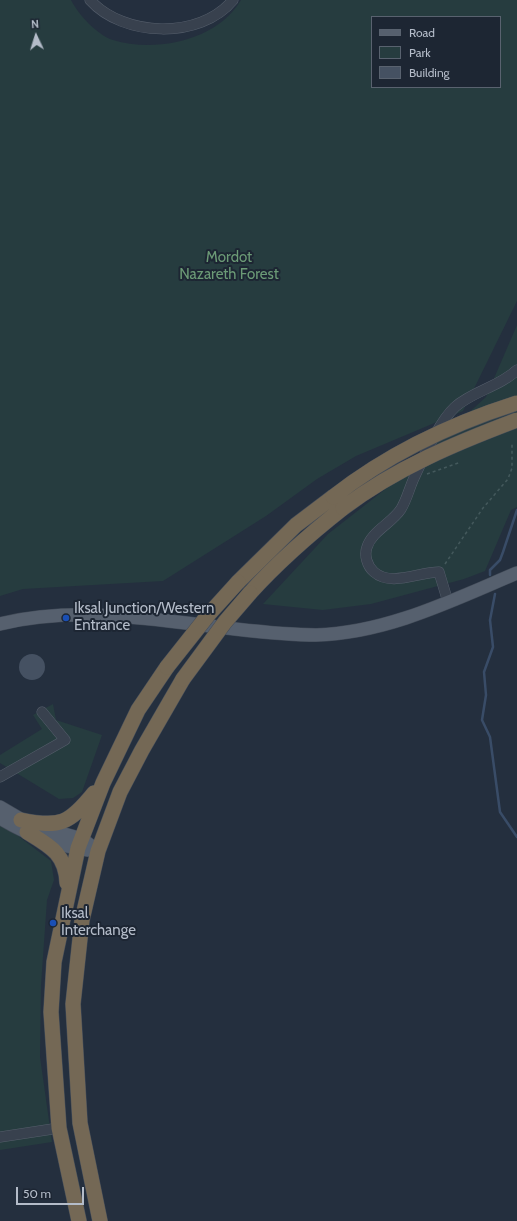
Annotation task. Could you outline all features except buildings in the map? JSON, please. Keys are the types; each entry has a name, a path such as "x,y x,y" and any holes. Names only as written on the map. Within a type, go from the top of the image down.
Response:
{"highway":[{"path":"78,1221 59,1128 51,1012 54,962 80,844 103,783 138,710 167,667 209,614 238,582 296,526 359,476 458,424 517,403"},
{"path":"100,1221 80,1123 73,1004 82,920 98,851 120,792 142,750 183,679 225,622 266,575 315,530 365,491 420,460 472,436 517,420"},
{"path":"24,826 63,822 80,811 103,783"},
{"path":"24,826 55,851 65,865 67,902"}],"main road":[{"path":"0,624 52,616 108,616 271,633 316,635 339,633 378,627 448,602 517,573"},
{"path":"0,807 24,826"},
{"path":"0,818 24,826 48,830 98,851"}],"street":[{"path":"90,0 97,8 124,23 138,28 157,29 191,25 212,16 228,6 233,0"},
{"path":"448,602 439,572 430,572 400,578 387,578 374,572 367,562 366,548 370,540 388,524 400,509 443,420 454,408 465,400 509,377 517,370"},
{"path":"0,777 65,740 42,712"},
{"path":"0,1138 59,1128"}],"path":[{"path":"439,572 483,508 508,479 512,468 512,444"},
{"path":"413,480 461,462"}],"green space":[{"name":"Mordot Nazareth Forest","path":"0,0 71,0 78,11 101,34 113,40 130,44 147,45 166,44 201,34 217,25 230,14 241,0 517,0 517,301 463,411 356,456 317,479 266,516 163,581 23,589 0,596"},
{"path":"517,325 517,507 511,510 485,571 464,579 371,604 323,610 263,604 328,534 383,491 486,397"},
{"path":"53,704 56,720 102,735 82,792 73,798 59,799 0,763 0,755 42,729 33,715"},
{"path":"0,822 51,861 54,880 47,900 41,985 40,1057 52,1142 0,1150"}],"waterway":[{"path":"490,575 490,570 500,560 517,510"},
{"path":"495,594 490,620 493,647 484,672 486,695 482,720 490,737 500,812 517,837"}],"place":[{"name":"Iksal Junction/Western Entrance","path":"66,618"},
{"name":"Iksal Interchange","path":"53,923"}]}
